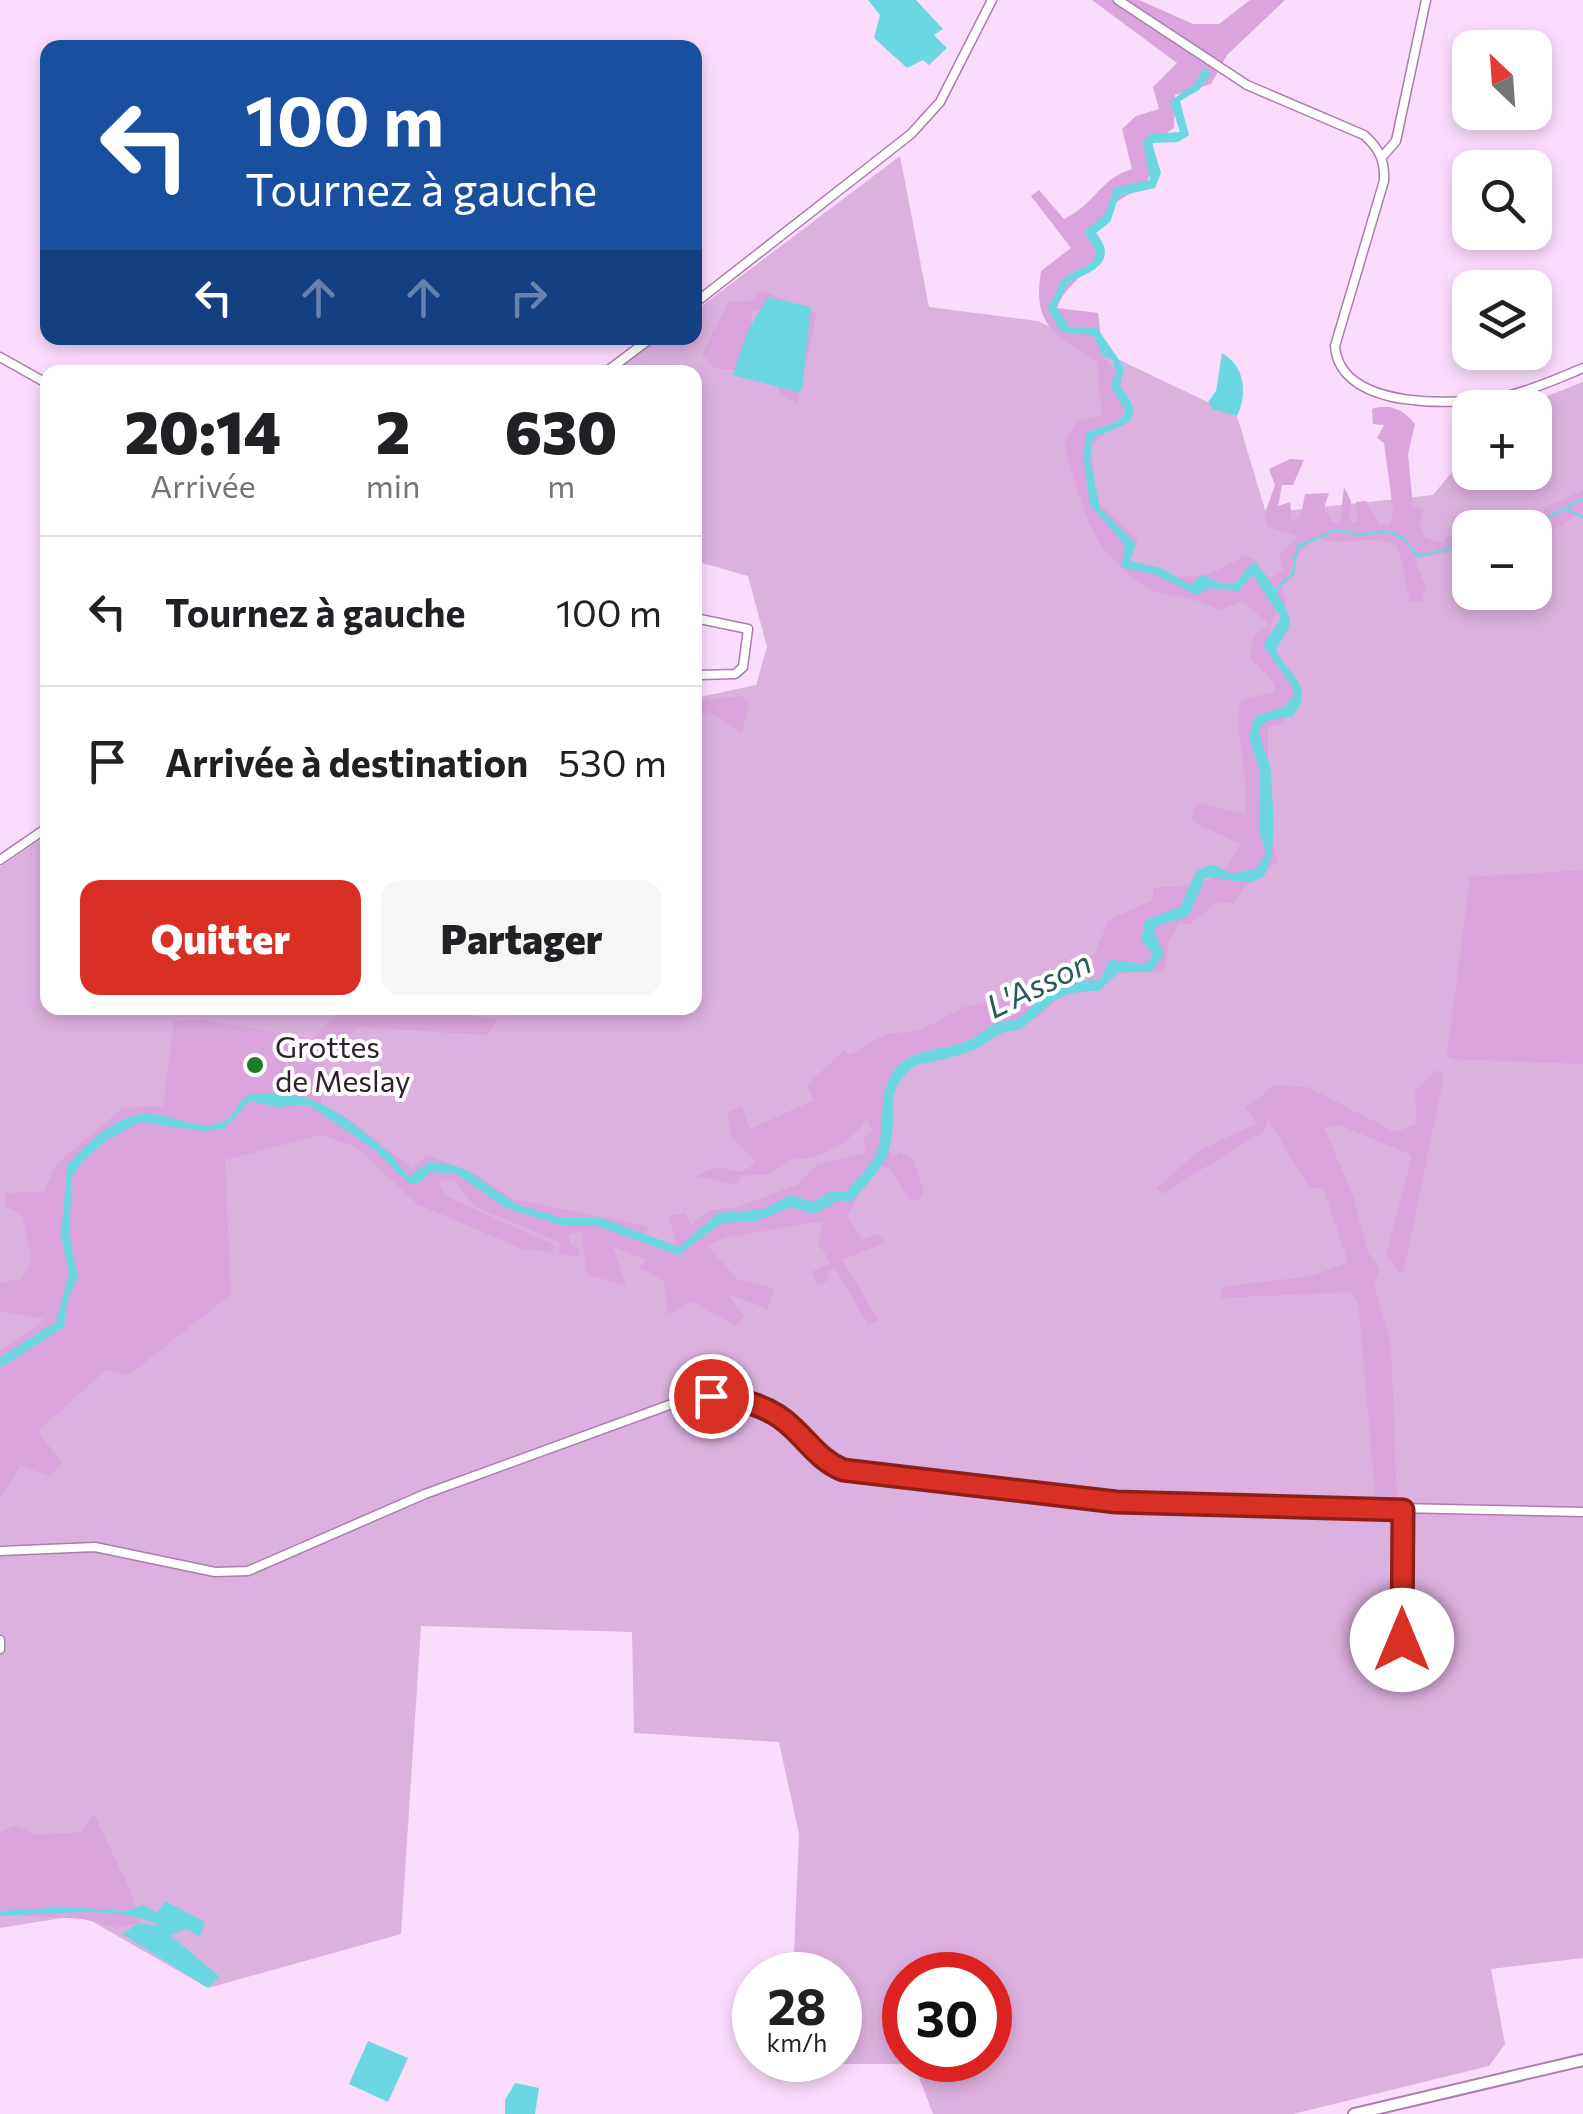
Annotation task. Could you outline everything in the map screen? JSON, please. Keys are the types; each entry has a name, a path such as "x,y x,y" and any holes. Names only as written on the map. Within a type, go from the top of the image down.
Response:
{"main road":[{"path":"1354,2114 1583,2060"}],"street":[{"path":"702,298 911,134 940,102 992,0"},
{"path":"1118,0 1223,72 1364,134 1382,156 1384,180 1336,346 1343,373 1392,398 1476,399 1510,395 1583,368"},
{"path":"1382,156 1396,141 1426,0"},
{"path":"615,365 642,345"},
{"path":"0,358 40,380"},
{"path":"702,620 748,630 743,667 735,674 702,676"},
{"path":"0,860 40,832"},
{"path":"0,1551 95,1548 215,1572 248,1571 424,1494 680,1401 711,1396 748,1402 778,1414 826,1462 843,1470 1116,1502 1583,1512"},
{"path":"1402,1640 1403,1510"},
{"path":"0,1640 0,1648"}],"shaded area":[{"path":"868,0 916,0 943,29 934,35 947,48 929,65 923,60 907,68 874,38 880,15"},
{"path":"1092,0 1139,0 1193,24 1219,24 1250,0 1285,0 1227,55 1211,84 1175,95 1174,128 1153,142 1148,182 1112,205 1095,230 1101,253 1065,293 1057,308 1098,313 1103,356 1116,372 1124,416 1091,446 1095,500 1138,539 1126,558 1157,572 1186,577 1215,571 1245,555 1254,559 1269,580 1283,569 1279,554 1298,536 1267,526 1265,513 1275,485 1269,469 1290,459 1304,460 1293,485 1282,485 1278,506 1290,502 1292,522 1301,515 1305,494 1329,493 1324,508 1332,522 1340,522 1344,487 1351,501 1350,521 1357,523 1356,502 1366,501 1380,525 1390,524 1393,510 1384,443 1377,438 1384,425 1373,424 1372,409 1385,407 1401,412 1415,424 1408,454 1413,506 1423,509 1420,524 1425,538 1442,543 1447,536 1452,537 1452,553 1414,558 1426,588 1422,601 1410,601 1395,544 1318,538 1299,553 1281,588 1287,601 1276,614 1270,635 1290,673 1295,709 1281,724 1268,727 1268,830 1278,861 1243,889 1234,903 1217,902 1190,924 1179,924 1169,940 1165,968 1125,973 1083,990 1063,993 1037,1018 903,1067 889,1112 886,1148 893,1157 900,1152 913,1160 924,1190 919,1199 910,1201 889,1168 876,1165 847,1216 862,1239 877,1234 886,1242 842,1260 879,1320 868,1324 835,1268 826,1272 829,1280 818,1285 811,1272 831,1263 818,1243 823,1221 724,1238 708,1246 737,1279 774,1288 768,1309 727,1294 744,1316 735,1326 692,1301 668,1315 664,1281 640,1268 646,1260 613,1247 626,1286 586,1274 582,1231 569,1235 570,1244 580,1249 578,1258 559,1253 561,1243 476,1207 453,1180 438,1181 446,1196 554,1245 553,1252 522,1249 417,1204 356,1147 321,1135 225,1160 231,1294 129,1375 106,1370 38,1431 62,1463 50,1476 21,1466 0,1497 0,1351 45,1319 0,1311 0,1283 20,1279 32,1260 22,1214 6,1207 5,1193 44,1192 56,1164 123,1108 163,1106 174,1021 206,1020 312,1039 336,1015 469,1015 498,1020 487,1035 359,1027 322,1055 321,1104 354,1123 413,1169 427,1155 476,1174 512,1199 648,1226 645,1238 670,1248 676,1242 669,1216 685,1213 691,1225 711,1210 734,1208 797,1185 817,1164 866,1153 863,1140 872,1130 866,1119 853,1135 834,1148 813,1157 792,1159 767,1175 742,1175 736,1185 695,1176 716,1167 741,1172 756,1163 731,1137 728,1112 742,1107 750,1129 814,1100 807,1085 844,1050 850,1055 886,1034 919,1031 964,1007 999,1001 1017,983 1042,978 1094,954 1109,920 1153,900 1153,888 1205,882 1223,870 1240,844 1191,821 1196,803 1245,814 1239,712 1241,700 1274,692 1275,684 1250,657 1254,635 1270,626 1243,601 1219,610 1152,591 1106,551 1088,520 1064,445 1077,421 1102,416 1097,362 1058,336 1040,305 1041,271 1071,248 1031,196 1039,190 1064,219 1112,179 1132,169 1122,129 1136,116 1159,109 1153,87 1177,63"},
{"path":"1203,68 1211,73 1199,90 1180,101 1189,135 1178,142 1152,143 1161,173 1155,188 1119,196 1110,222 1096,233 1105,251 1104,258 1094,269 1069,282 1056,307 1070,327 1097,328 1124,367 1120,387 1129,399 1132,416 1121,426 1093,438 1090,459 1100,508 1136,544 1130,561 1161,568 1190,585 1202,575 1223,584 1235,583 1254,562 1276,591 1289,618 1289,627 1276,652 1298,682 1302,697 1293,716 1266,721 1260,728 1270,768 1273,815 1266,873 1245,882 1205,878 1188,917 1158,925 1154,931 1164,954 1152,971 1119,972 1099,991 1071,994 1053,1001 1019,1030 999,1034 974,1050 916,1065 895,1093 893,1130 885,1159 852,1201 836,1202 814,1214 790,1207 757,1221 721,1223 678,1255 598,1226 564,1226 505,1208 457,1174 430,1172 419,1183 409,1183 375,1150 309,1105 277,1107 250,1101 224,1129 203,1131 140,1122 107,1140 82,1162 72,1177 69,1234 78,1277 67,1301 64,1327 0,1368 0,1357 56,1322 69,1274 61,1235 67,1166 94,1138 129,1117 153,1114 215,1125 227,1119 250,1094 291,1094 326,1106 357,1126 409,1176 430,1162 445,1163 466,1170 516,1204 562,1218 602,1218 679,1247 718,1213 764,1209 790,1195 814,1202 831,1191 846,1192 876,1155 887,1083 903,1062 917,1054 963,1043 995,1023 1018,1020 1043,996 1075,981 1100,980 1110,960 1147,964 1153,954 1141,940 1145,920 1180,907 1197,870 1213,864 1232,874 1257,868 1266,854 1259,831 1260,771 1249,738 1255,716 1284,707 1294,696 1292,686 1263,645 1281,618 1253,575 1238,591 1209,588 1197,595 1154,574 1121,567 1125,545 1090,505 1083,457 1087,432 1117,422 1126,412 1111,387 1116,372 1113,360 1103,356 1093,335 1061,332 1048,309 1062,279 1094,261 1096,250 1084,232 1105,214 1114,188 1150,180 1143,140 1151,134 1180,132 1170,101 1196,83"},
{"path":"900,156 929,307 1038,321 1237,416 1266,513 1433,495 1452,472 1452,490 1552,490 1552,394 1583,382 1583,1958 1491,1969 1505,2044 1489,2066 1293,2114 933,2114 921,2082 1012,2082 1012,1952 882,1952 882,2064 862,2064 862,1952 794,1952 799,1834 779,1742 634,1733 632,1632 421,1626 401,1934 208,1988 81,1915 0,1928 0,867 40,840 40,1015 702,1015 702,697 756,685 767,647 748,576 702,563 702,365 623,365 651,345 702,345 702,306"},
{"path":"762,291 817,313 797,404 779,392 781,311 752,310 750,339 735,370 714,368 702,354 729,301 750,301"},
{"path":"768,297 811,307 802,390 797,392 733,375 747,332"},
{"path":"1222,353 1236,365 1242,381 1243,399 1237,416 1212,409 1208,402 1216,391"},
{"path":"1583,490 1583,511 1552,531 1552,510 1540,510"},
{"path":"741,696 749,703 742,733 707,711 702,716 702,700"},
{"path":"1583,870 1583,1064 1451,1059 1447,1055 1470,877"},
{"path":"1436,1070 1444,1075 1403,1275 1386,1256 1412,1155 1339,1125 1324,1127 1353,1196 1368,1252 1380,1269 1374,1286 1391,1344 1397,1502 1376,1503 1358,1302 1349,1292 1221,1298 1221,1287 1312,1276 1348,1262 1323,1187 1310,1189 1268,1120 1264,1131 1162,1194 1156,1188 1199,1151 1257,1123 1245,1108 1275,1085 1308,1087 1395,1132 1416,1124 1415,1091"},
{"path":"94,1814 131,1892 139,1923 119,1928 83,1919 0,1914 0,1832 16,1825 36,1835 82,1832"},
{"path":"165,1901 205,1922 200,1937 187,1929 170,1935 220,1977 208,1988 122,1934 139,1923 160,1926 144,1919 83,1912 0,1916 0,1911 70,1907 125,1911 143,1905 157,1913"},
{"path":"368,2041 408,2058 388,2102 349,2084"},
{"path":"515,2083 539,2088 535,2114 505,2114 505,2100"}],"waterway":[{"path":"1552,515 1583,498"},
{"path":"1566,509 1583,517"},
{"path":"1273,593 1293,574 1297,547 1335,530 1361,535 1386,531 1403,538 1418,556 1452,548"}],"place":[{"name":"Grottes de Meslay","path":"255,1065"}],"route":[{"path":"711,1396 748,1402 778,1414 814,1452 843,1470 1116,1502 1403,1510 1402,1640"}],"water label":[{"name":"L'Asson","path":"1039,985"}]}
